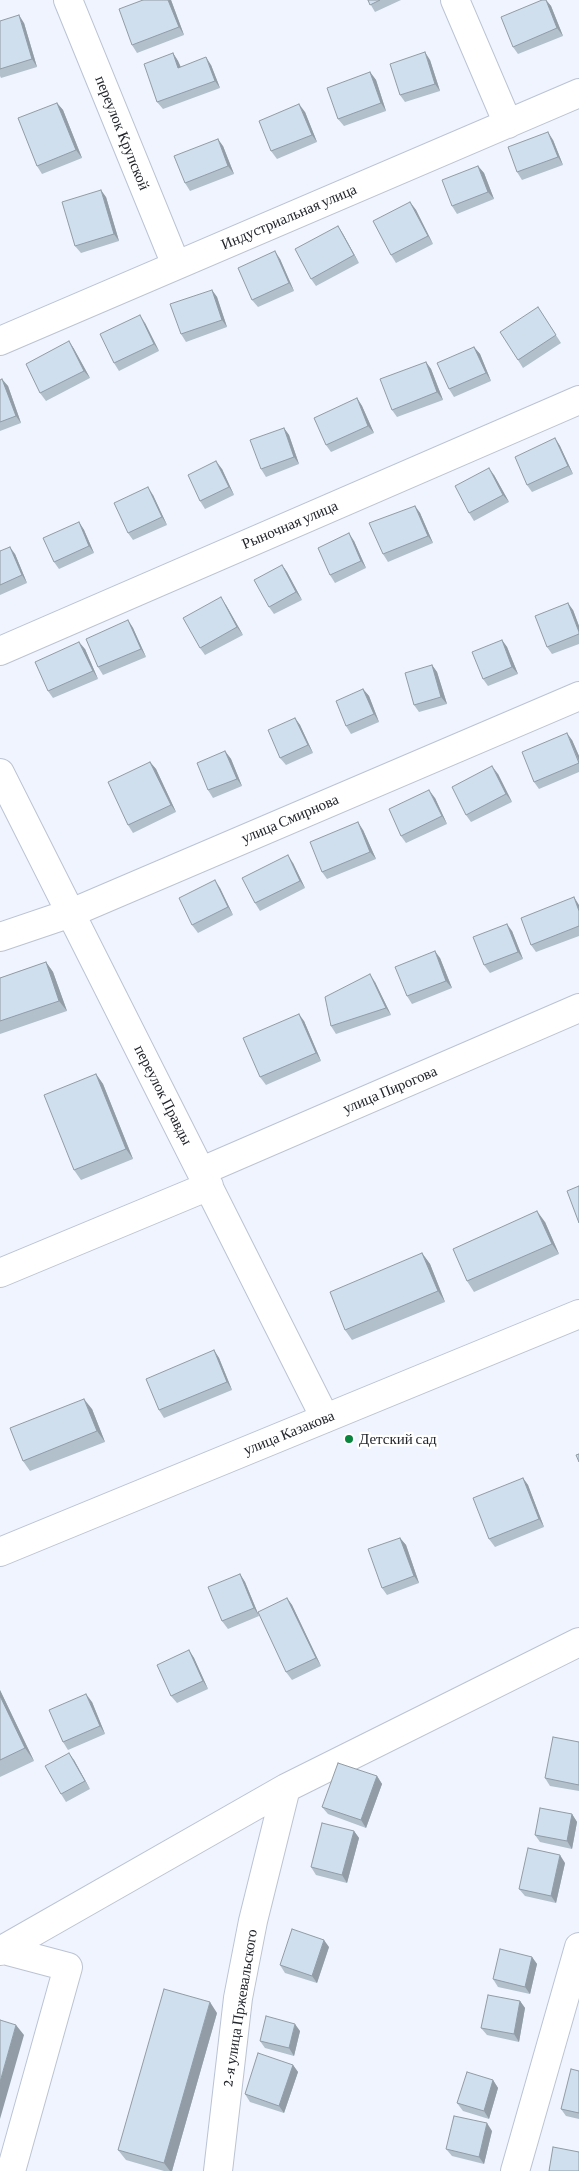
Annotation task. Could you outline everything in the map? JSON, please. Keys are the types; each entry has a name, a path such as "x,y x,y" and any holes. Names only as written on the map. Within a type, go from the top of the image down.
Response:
{"street":[{"name":"переулок Крупской","path":"68,0 176,265"},
{"path":"455,0 508,124"},
{"name":"Индустриальная улица","path":"0,341 579,93"},
{"name":"Рыночная улица","path":"0,651 579,400"},
{"name":"улица Смирнова","path":"0,937 70,913 579,696"},
{"name":"переулок Правды","path":"0,773 325,1418"},
{"name":"улица Пирогова","path":"0,1273 579,1008"},
{"name":"улица Казакова","path":"0,1552 579,1314"},
{"path":"2,1950 286,1788 579,1642"},
{"name":"2-я улица Пржевальского","path":"218,2171 238,1998 253,1921 286,1788"},
{"path":"515,2171 579,1946"},
{"path":"2,1950 68,1967 11,2171"}],"building":[{"path":"143,0 168,0 179,27 132,45 119,9"},
{"path":"368,0 380,0 370,5"},
{"path":"546,0 557,28 513,47 501,17"},
{"path":"19,15 32,59 0,69 0,21"},
{"path":"425,52 435,84 400,95 390,64"},
{"path":"173,53 178,68 206,57 215,81 157,102 144,64"},
{"path":"370,72 381,103 338,119 327,88"},
{"path":"57,103 76,150 37,166 18,118"},
{"path":"299,104 312,135 271,151 259,121"},
{"path":"548,132 558,157 517,172 508,147"},
{"path":"218,139 228,166 185,183 174,156"},
{"path":"478,166 488,192 452,206 442,180"},
{"path":"101,190 114,234 75,246 62,202"},
{"path":"410,202 428,236 391,255 373,221"},
{"path":"338,226 354,255 311,279 295,249"},
{"path":"275,251 289,283 252,300 238,268"},
{"path":"212,290 222,320 181,334 170,304"},
{"path":"538,307 556,335 518,360 500,332"},
{"path":"140,315 154,344 114,363 100,334"},
{"path":"69,341 84,371 40,393 26,364"},
{"path":"474,347 486,373 449,389 437,363"},
{"path":"426,362 437,392 392,410 380,379"},
{"path":"2,379 16,416 0,422 0,380"},
{"path":"357,398 368,426 326,445 314,418"},
{"path":"284,428 294,457 261,469 250,440"},
{"path":"555,438 568,466 527,485 515,457"},
{"path":"216,461 229,487 200,501 188,475"},
{"path":"489,468 503,495 469,513 455,486"},
{"path":"148,487 162,517 128,533 114,503"},
{"path":"415,506 428,536 383,554 369,523"},
{"path":"79,522 89,546 54,562 43,538"},
{"path":"349,533 361,561 330,575 318,548"},
{"path":"10,547 22,575 0,585 0,551"},
{"path":"282,565 296,592 269,607 254,580"},
{"path":"221,597 237,627 200,648 183,618"},
{"path":"568,603 579,634 547,647 535,616"},
{"path":"128,620 141,649 98,667 86,639"},
{"path":"502,640 512,667 483,679 472,652"},
{"path":"79,642 93,671 48,691 35,662"},
{"path":"432,665 441,697 414,705 405,673"},
{"path":"363,689 374,714 346,726 336,701"},
{"path":"295,718 308,745 280,758 268,730"},
{"path":"567,733 579,763 534,782 522,752"},
{"path":"225,751 237,779 208,790 197,763"},
{"path":"150,762 171,805 128,825 108,782"},
{"path":"492,766 506,794 466,815 452,787"},
{"path":"429,790 442,816 401,836 389,809"},
{"path":"358,822 370,852 322,872 310,842"},
{"path":"288,855 300,881 255,903 242,878"},
{"path":"215,880 228,907 192,925 179,898"},
{"path":"574,897 579,911 579,926 531,945 521,918"},
{"path":"507,924 518,952 484,965 473,937"},
{"path":"435,951 446,981 407,996 395,967"},
{"path":"46,962 59,1001 0,1021 0,978"},
{"path":"370,974 386,1008 331,1026 325,997"},
{"path":"299,1014 316,1053 260,1077 243,1038"},
{"path":"96,1074 126,1149 74,1170 44,1095"},
{"path":"579,1186 579,1223 567,1191"},
{"path":"537,1211 552,1244 467,1281 453,1249"},
{"path":"422,1253 438,1291 345,1330 330,1292"},
{"path":"214,1350 227,1382 159,1410 146,1379"},
{"path":"84,1399 97,1431 23,1461 10,1428"},
{"path":"523,1478 539,1519 489,1539 473,1498"},
{"path":"400,1538 414,1576 382,1588 368,1549"},
{"path":"240,1574 254,1608 222,1621 208,1587"},
{"path":"287,1598 316,1658 286,1672 258,1612"},
{"path":"189,1650 203,1681 171,1696 157,1665"},
{"path":"86,1694 100,1726 63,1742 49,1710"},
{"path":"0,1696 25,1748 0,1760"},
{"path":"553,1737 579,1742 579,1785 545,1778"},
{"path":"69,1753 85,1781 61,1794 45,1766"},
{"path":"338,1763 377,1776 361,1820 322,1807"},
{"path":"540,1808 572,1814 567,1841 535,1835"},
{"path":"322,1823 354,1831 342,1875 311,1867"},
{"path":"528,1848 560,1855 551,1896 519,1889"},
{"path":"292,1929 324,1940 312,1976 280,1965"},
{"path":"500,1949 532,1957 525,1987 493,1979"},
{"path":"164,1989 210,2002 164,2163 118,2150"},
{"path":"488,1995 520,2001 514,2034 481,2028"},
{"path":"266,2016 295,2024 289,2048 260,2041"},
{"path":"0,2020 16,2025 0,2082"},
{"path":"258,2053 293,2065 279,2106 245,2094"},
{"path":"571,2069 579,2071 579,2113 561,2109"},
{"path":"467,2072 493,2080 484,2111 457,2103"},
{"path":"454,2116 487,2123 479,2157 446,2149"},
{"path":"553,2147 579,2152 579,2171 549,2171"}],"place":[{"name":"Детский сад","path":"349,1439"}]}
